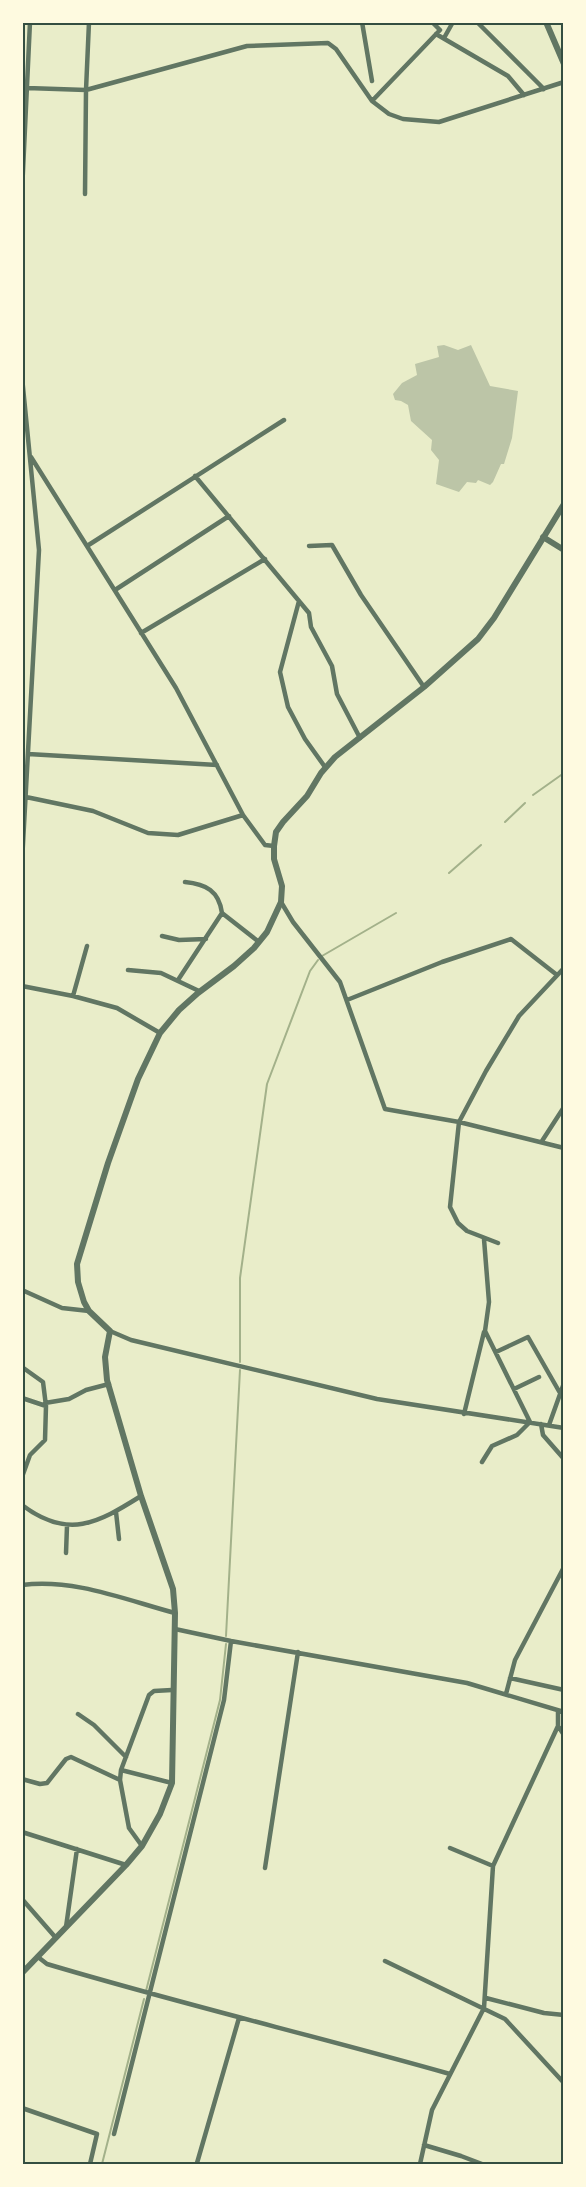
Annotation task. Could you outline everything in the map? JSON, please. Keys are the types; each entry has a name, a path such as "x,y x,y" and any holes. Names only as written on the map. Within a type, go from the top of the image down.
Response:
{"street":[{"path":"23,190 30,22"},
{"path":"85,194 89,22"},
{"path":"362,22 372,81"},
{"path":"372,101 440,30 432,22"},
{"path":"444,38 453,22"},
{"path":"477,22 544,89"},
{"path":"546,22 564,64"},
{"path":"436,34 508,76 524,95"},
{"path":"26,85 86,90 247,46 328,43 336,49 372,101 389,114 403,119 439,122 564,82"},
{"path":"22,378 39,550 22,862"},
{"path":"87,546 284,420"},
{"path":"30,455 176,687 243,815 265,845 274,846"},
{"path":"195,476 309,614 311,627 332,666 337,694 360,738"},
{"path":"564,504 494,618 478,639 424,687 325,767 307,796 276,832 274,859 282,885 281,902 267,932 259,942 234,966 199,991 160,1033 130,1100 77,1264 78,1282 89,1311 110,1331 131,1340 377,1399 564,1428"},
{"path":"115,590 229,516"},
{"path":"543,537 564,550"},
{"path":"309,546 332,545 361,595 424,687"},
{"path":"141,633 265,559"},
{"path":"299,601 280,672 288,707 304,739 325,767"},
{"path":"28,754 217,765"},
{"path":"26,797 93,811 148,833 158,834 178,835 243,815"},
{"path":"178,980 222,914 220,900 203,884 185,882"},
{"path":"281,902 307,941 340,982 385,1109 459,1122 564,1148"},
{"path":"222,914 259,942"},
{"path":"162,936 179,940 206,939"},
{"path":"347,1000 442,962 511,939 557,975"},
{"path":"73,996 87,946"},
{"path":"498,1243 467,1232 458,1223 450,1207 459,1122 519,1016 564,968"},
{"path":"128,970 161,973 199,991"},
{"path":"22,986 117,1008 160,1033"},
{"path":"542,1141 564,1107"},
{"path":"464,1414 489,1302 484,1239"},
{"path":"22,1290 62,1308 89,1311"},
{"path":"22,1973 142,1846 160,1814 172,1783 172,1690 175,1629 173,1589 141,1496 109,1384 105,1357 110,1331"},
{"path":"484,1331 530,1422"},
{"path":"496,1352 528,1337 560,1393"},
{"path":"22,1367 43,1382 45,1404 45,1440 30,1455 22,1478"},
{"path":"514,1389 539,1377"},
{"path":"549,1425 564,1383"},
{"path":"22,1398 45,1404 69,1399 86,1390 109,1384"},
{"path":"482,1462 492,1446 517,1435 530,1422"},
{"path":"541,1424 543,1435 564,1459"},
{"path":"22,1505 35,1515 67,1526 87,1523 116,1512 141,1496"},
{"path":"116,1512 119,1539"},
{"path":"66,1552 67,1526"},
{"path":"506,1694 515,1660 564,1567"},
{"path":"22,1585 40,1582 74,1586 175,1612"},
{"path":"175,1629 467,1683 561,1712 558,1726 494,1866 484,2008 432,2110 420,2164"},
{"path":"114,2134 224,1700 231,1641"},
{"path":"265,1868 298,1652"},
{"path":"510,1678 564,1690"},
{"path":"142,1846 129,1828 120,1780 121,1770 151,1692 172,1690"},
{"path":"78,1714 94,1725 126,1757"},
{"path":"558,1726 564,1735"},
{"path":"22,1779 47,1783 66,1759 71,1757 120,1780"},
{"path":"121,1770 172,1783"},
{"path":"22,1832 126,1865"},
{"path":"450,1848 494,1866"},
{"path":"65,1928 77,1849"},
{"path":"22,1899 56,1938"},
{"path":"38,1957 47,1964 151,1995 342,2043 450,2074"},
{"path":"385,1961 505,2019 564,2083"},
{"path":"486,1998 544,2013 564,2015"},
{"path":"197,2163 239,2018"},
{"path":"22,2109 97,2134 90,2164"},
{"path":"424,2145 482,2164"}],"building":[{"path":"444,345 458,350 471,345 490,386 518,391 512,438 504,464 501,464 490,485 478,480 476,483 467,482 459,492 436,484 439,460 431,450 432,440 411,421 408,405 395,400 393,394 402,383 417,375 415,364 439,357 437,346"}],"waterway":[{"path":"533,795 564,773"},
{"path":"505,822 525,803"},
{"path":"449,873 481,845"},
{"path":"322,956 396,913"},
{"path":"240,1362 240,1278 267,1084 310,971 318,960"},
{"path":"226,1636 240,1370"},
{"path":"146,1991 220,1700 226,1644"},
{"path":"102,2164 144,1999"}]}
